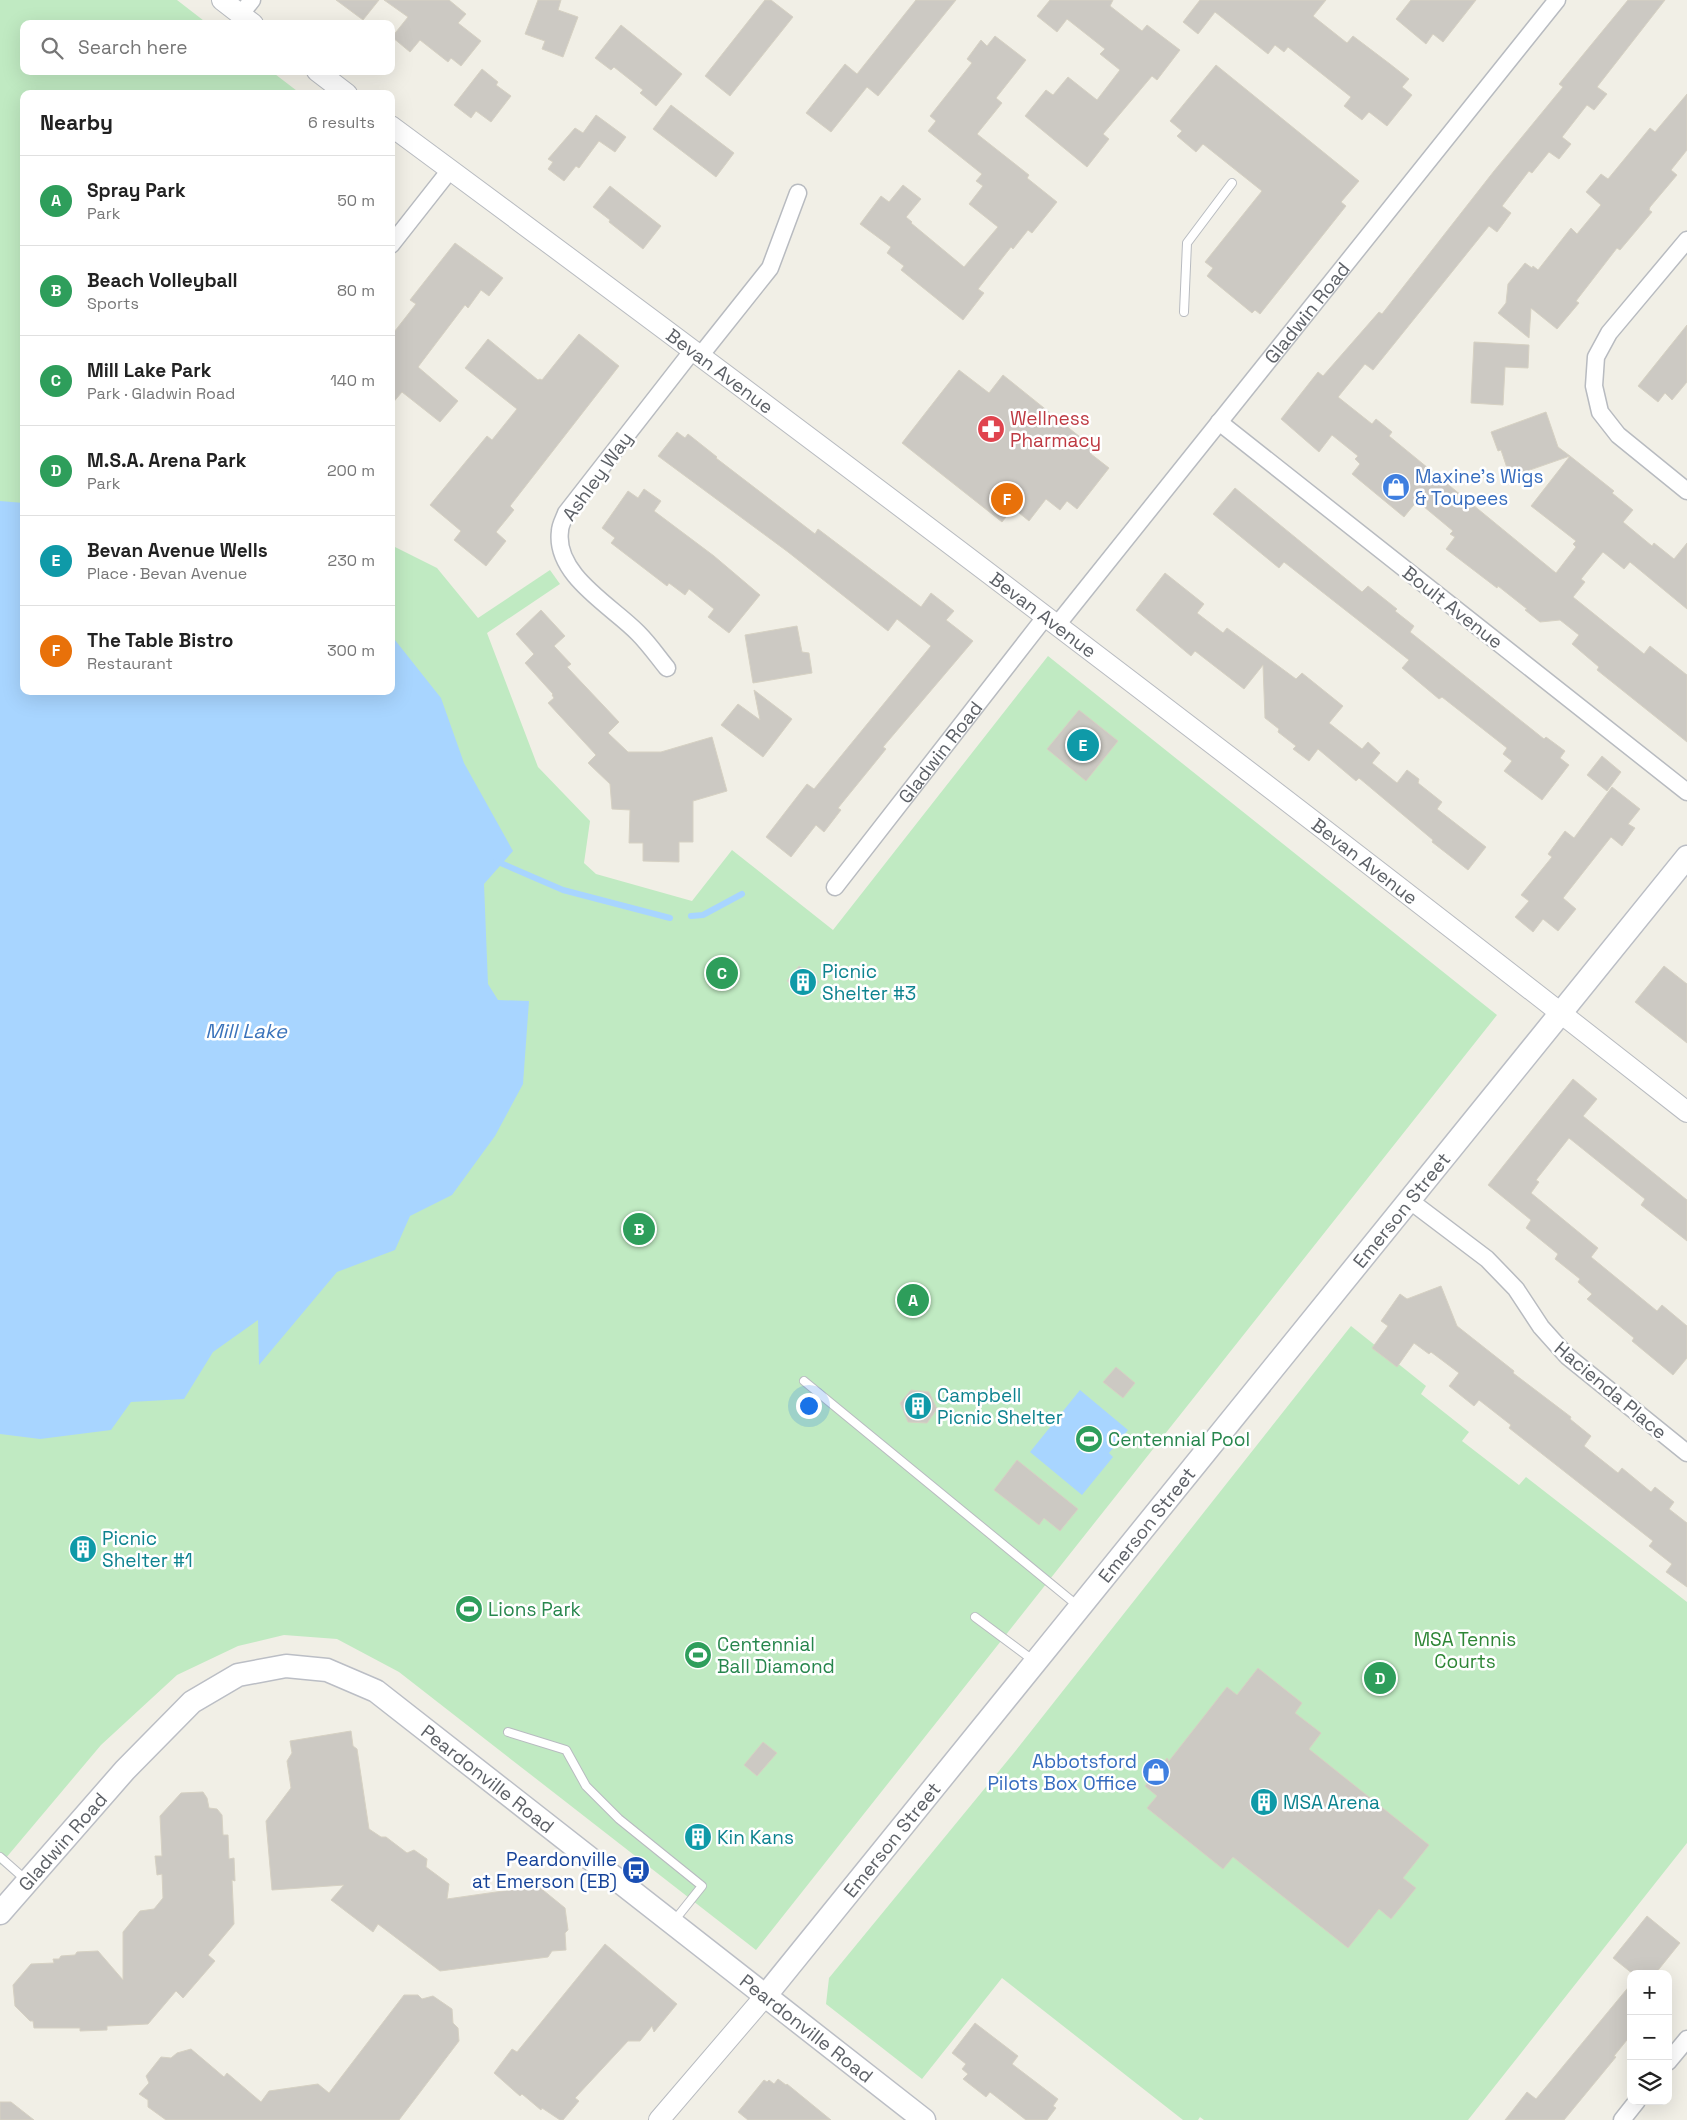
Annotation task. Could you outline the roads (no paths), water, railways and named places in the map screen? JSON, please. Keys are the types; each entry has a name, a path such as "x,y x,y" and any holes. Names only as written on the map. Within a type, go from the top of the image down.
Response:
{"main road":[{"name":"Emerson Street","path":"766,1995 1687,857"},
{"name":"Peardonville Road","path":"125,1770 192,1702 238,1675 286,1666 327,1670 376,1691 924,2120"},
{"name":"Gladwin Road","path":"0,1913 125,1770"}],"street":[{"path":"222,0 249,13"},
{"name":"Gladwin Road","path":"835,887 1051,621 1219,422 1557,0"},
{"path":"322,75 342,90"},
{"name":"Bevan Avenue","path":"395,129 1051,621 1687,1112"},
{"path":"395,240 450,170"},
{"name":"Ashley Way","path":"667,668 638,633 579,580 568,566 559,545 560,529 566,513 696,353 770,268 798,193"},
{"path":"1687,240 1609,333 1596,357 1594,386 1600,412 1618,435 1687,491"},
{"name":"Boult Avenue","path":"1219,422 1687,792"},
{"name":"Hacienda Place","path":"1410,1200 1487,1259 1516,1289 1541,1327 1567,1356 1687,1453"},
{"name":"Emerson Street","path":"659,2120 766,1995"},
{"path":"1670,2060 1687,2039"},
{"path":"1622,2120 1634,2105"}],"lane":[{"path":"1184,312 1187,243 1232,183"},
{"path":"804,1381 1080,1607"},
{"path":"975,1617 1035,1662"},
{"path":"508,1732 566,1750 586,1786 619,1820 702,1886 673,1922"},
{"path":"0,1856 28,1881"}],"water":[{"name":"Mill Lake","path":"0,501 20,503 20,695 395,695 395,640 441,698 464,763 513,851 484,884 488,984 498,1000 529,1001 523,1084 495,1136 452,1195 410,1216 395,1250 337,1272 259,1365 258,1320 213,1352 184,1399 131,1402 111,1430 40,1439 0,1434"},
{"path":"1080,1390 1128,1430 1109,1453 1113,1457 1082,1495 1030,1452"}],"waterway":[{"path":"496,861 563,890 670,918"},
{"path":"691,916 703,915 742,894"}],"place":[{"name":"Wellness Pharmacy","path":"991,429"},
{"name":"Maxine's Wigs & Toupees","path":"1396,487"},
{"name":"The Table Bistro","path":"1007,499"},
{"name":"Bevan Avenue Wells","path":"1083,745"},
{"name":"Mill Lake Park","path":"722,973"},
{"name":"Picnic Shelter #3","path":"803,982"},
{"name":"Beach Volleyball","path":"639,1229"},
{"name":"Spray Park","path":"913,1300"},
{"name":"Campbell Picnic Shelter","path":"918,1406"},
{"name":"Centennial Pool","path":"1089,1439"},
{"name":"Picnic Shelter #1","path":"83,1549"},
{"name":"Lions Park","path":"469,1609"},
{"name":"Centennial Ball Diamond","path":"698,1655"},
{"name":"M.S.A. Arena Park","path":"1380,1678"},
{"name":"Abbotsford Pilots Box Office","path":"1156,1772"},
{"name":"MSA Arena","path":"1264,1802"},
{"name":"Kin Kans","path":"698,1837"},
{"name":"Peardonville at Emerson (EB)","path":"636,1870"}],"park label":[{"name":"MSA Tennis Courts","path":"1465,1650"}]}
